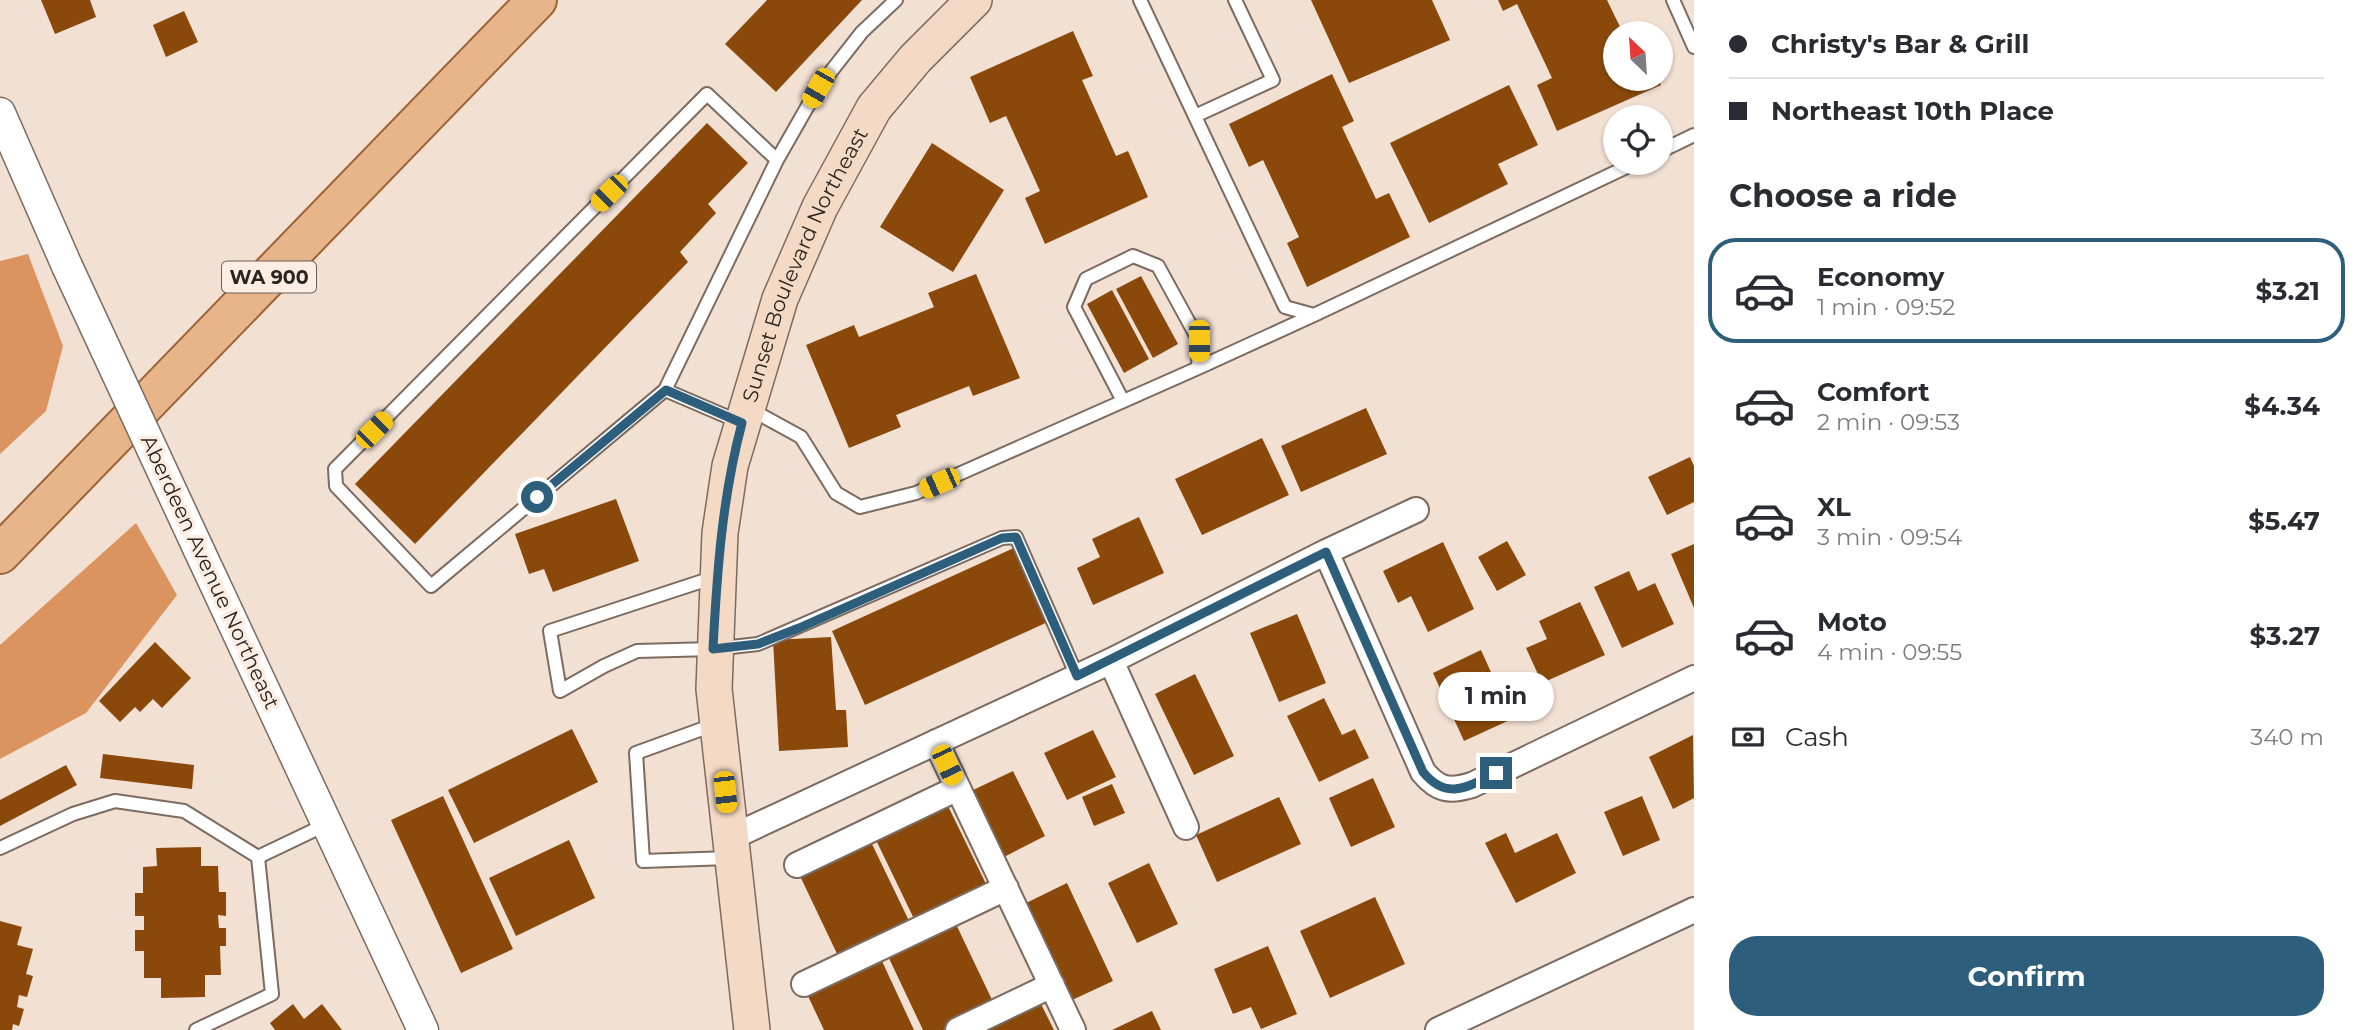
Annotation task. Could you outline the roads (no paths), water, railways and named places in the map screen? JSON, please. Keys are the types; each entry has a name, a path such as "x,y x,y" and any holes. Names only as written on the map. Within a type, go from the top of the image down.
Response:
{"main road":[{"name":"WA 900","path":"0,554 537,0"},
{"name":"Sunset Boulevard Northeast","path":"752,1030 718,723 713,649 720,533 730,467 744,415 790,276 820,207 874,108 915,59 974,0"}],"street":[{"name":"Aberdeen Avenue Northeast","path":"0,113 67,266 423,1030"},
{"path":"732,848 936,742 1111,661 1326,552 1416,510"},
{"path":"1326,552 1423,772 1434,785 1453,791 1472,785 1694,678"},
{"path":"1111,661 1186,827"},
{"path":"936,742 1073,1030"},
{"path":"797,865 958,788"},
{"path":"804,984 1006,888"},
{"path":"1438,1030 1694,910"},
{"path":"958,1030 1052,985"}],"lane":[{"path":"777,160 707,94 335,470 337,486 431,586 666,390 777,160 818,88 862,32 896,0"},
{"path":"1140,0 1285,307 1314,315"},
{"path":"1195,116 1273,80 1236,0"},
{"path":"1673,0 1694,47"},
{"path":"1673,145 1694,135"},
{"path":"666,390 801,437 836,493 860,507 916,493 1314,315 1610,175"},
{"path":"1123,401 1074,307 1086,279 1132,257 1158,265 1199,341 1198,368"},
{"path":"718,576 550,631 560,691 637,651 713,649 758,644 1002,538 1016,537 1077,676"},
{"path":"718,723 636,753 643,861 732,848"},
{"path":"0,848 73,814 115,801 184,811 258,857"},
{"path":"258,857 328,824"},
{"path":"196,1030 272,994 258,857"}]}
